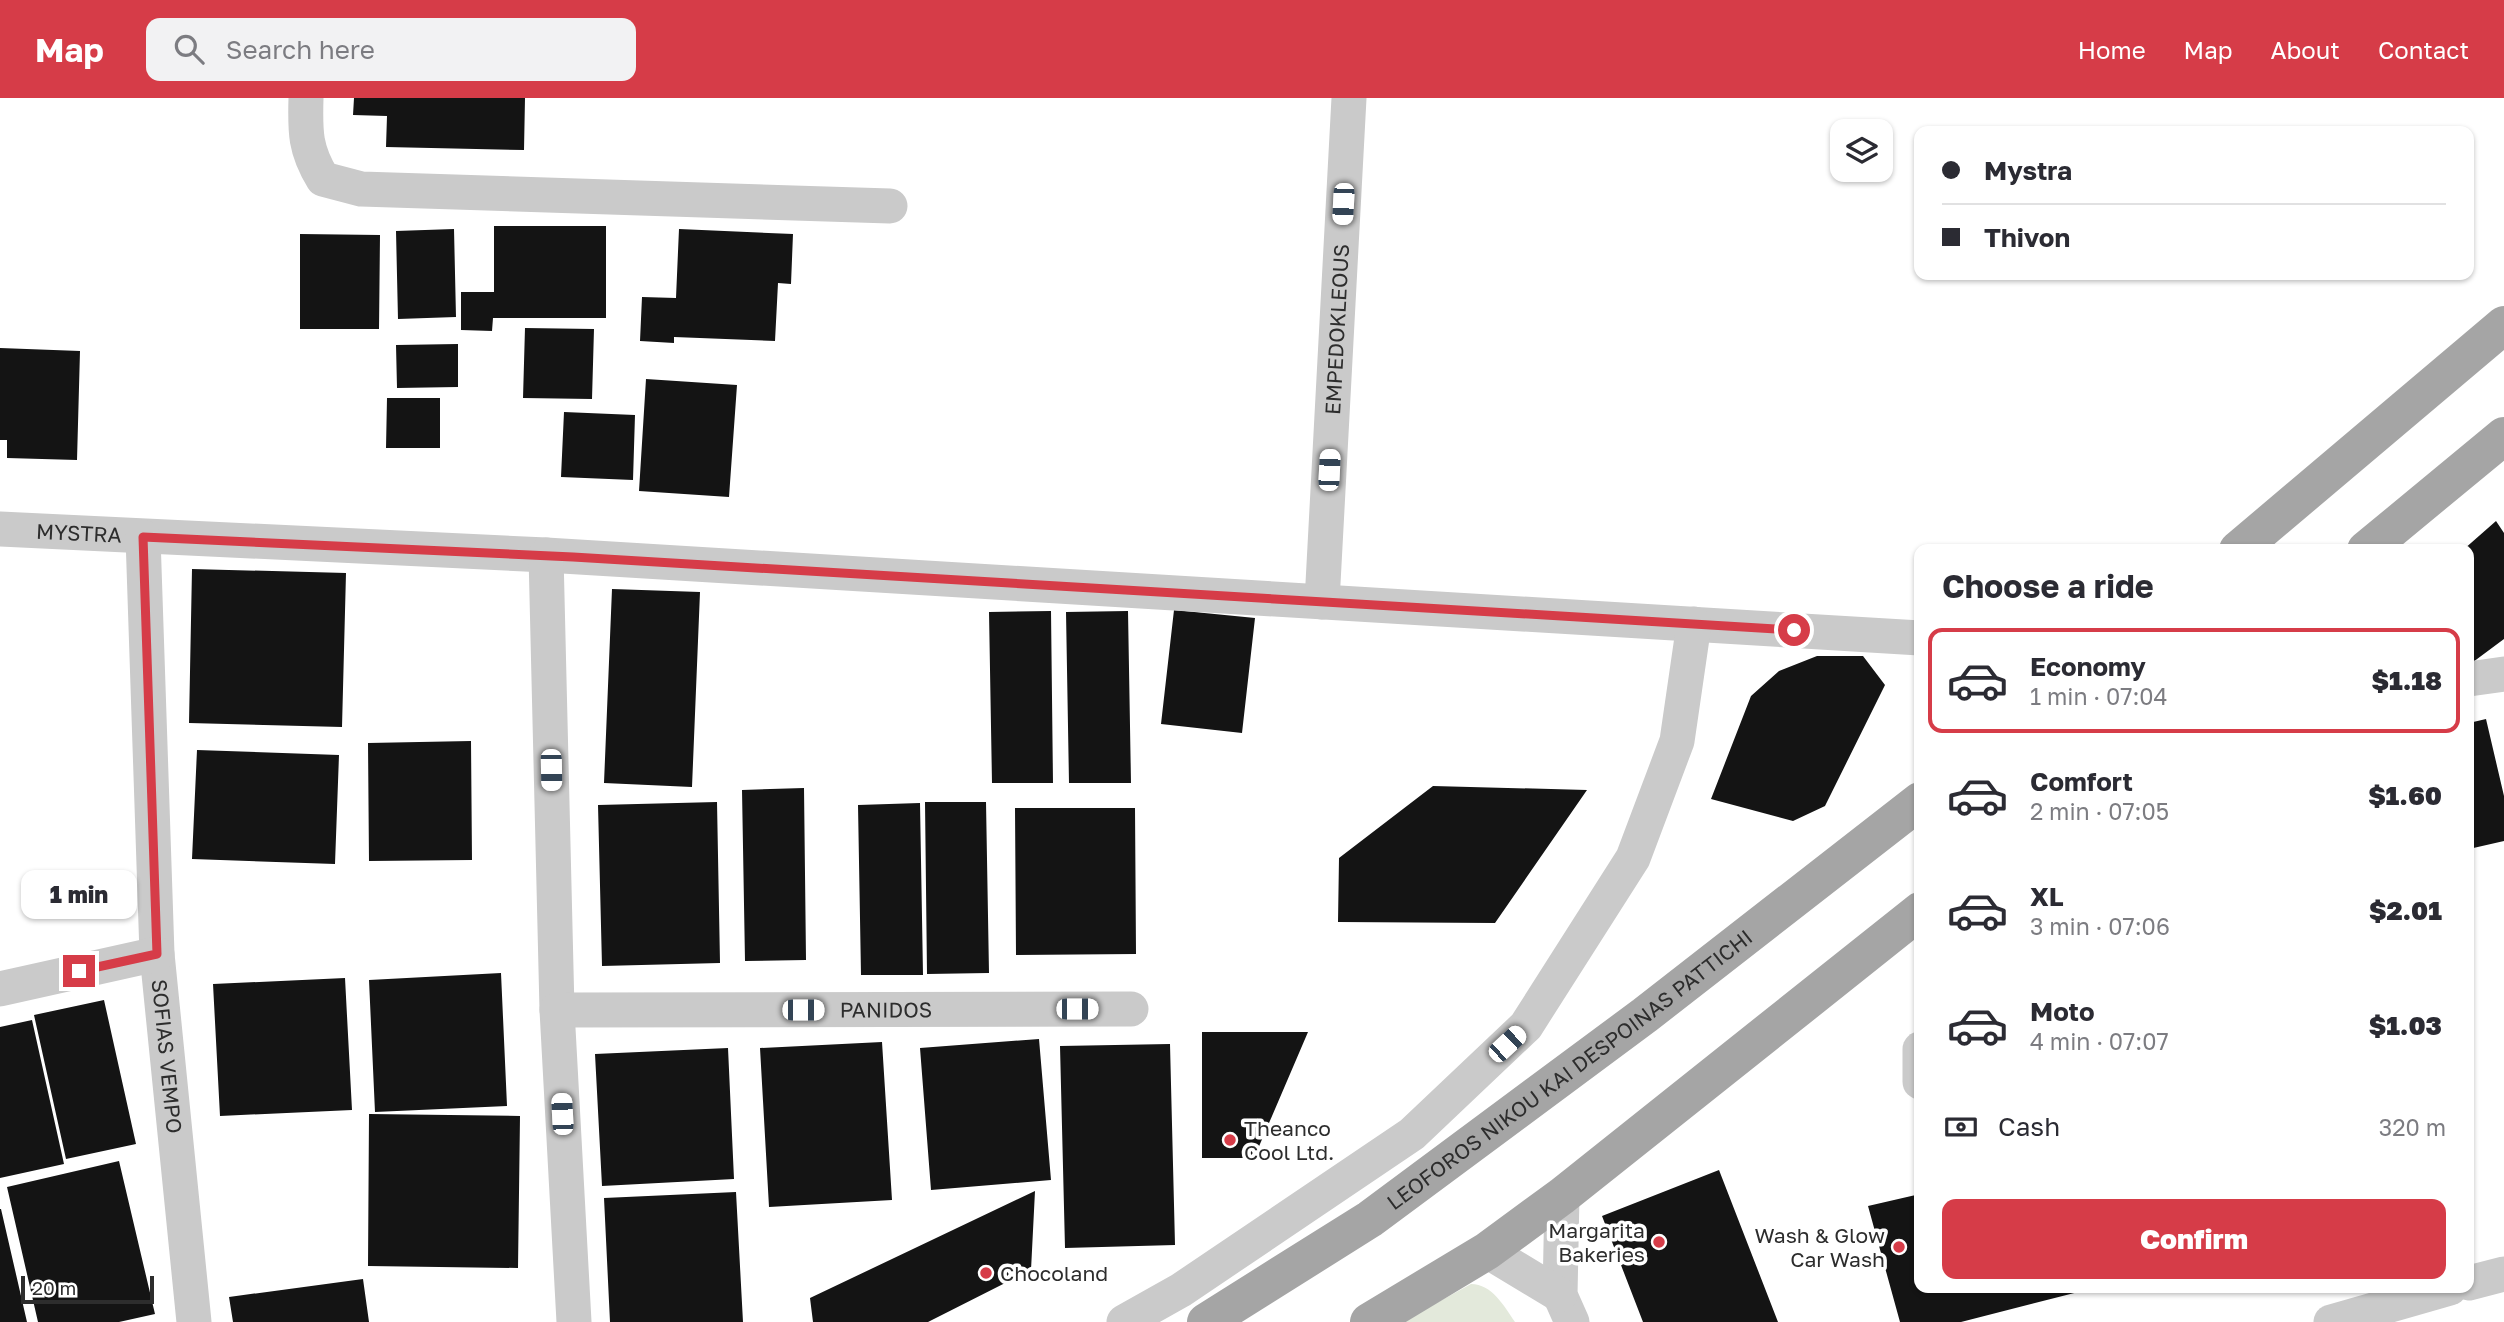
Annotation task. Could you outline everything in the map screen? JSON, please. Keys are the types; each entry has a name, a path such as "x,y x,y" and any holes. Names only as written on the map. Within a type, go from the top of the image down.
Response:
{"main road":[{"path":"2245,544 2504,325"},
{"path":"2373,544 2504,436"},
{"name":"LEOFOROS NIKOU KAI DESPOINAS PATTICHI","path":"1206,1322 1370,1219 1645,1015 1914,806"},
{"path":"1369,1322 1487,1251 1562,1196 1914,916"}],"street":[{"path":"306,98 305,129 312,162 323,179 361,190 890,206"},
{"name":"EMPEDOKLEOUS","path":"1322,602 1349,98"},
{"name":"MYSTRA","path":"0,528 546,555 1914,638"},
{"name":"SOFIAS VEMPO","path":"143,537 157,954 194,1322"},
{"path":"546,555 557,1010 574,1322"},
{"path":"1124,1322 1181,1290 1412,1134 1527,1026 1633,858 1677,741 1694,624"},
{"path":"2474,678 2504,674"},
{"path":"0,989 157,954"},
{"name":"PANIDOS","path":"557,1010 1131,1009"},
{"path":"1562,1196 1566,1308"},
{"path":"1487,1251 1566,1308"},
{"path":"2474,1282 2504,1274"},
{"path":"2331,1322 2428,1293"}],"shaded area":[{"path":"1471,1284 1491,1292 1515,1322 1402,1322"}],"building":[{"path":"354,98 525,98 524,150 386,147 387,116 353,115"},
{"path":"494,226 606,226 606,318 493,318 492,331 461,330 461,292 494,292"},
{"path":"454,229 456,317 398,319 396,231"},
{"path":"679,229 793,234 791,284 778,283 775,341 674,337 674,343 640,341 642,297 676,298"},
{"path":"300,234 380,235 379,329 300,329"},
{"path":"525,328 594,329 592,399 523,398"},
{"path":"458,344 458,387 397,388 396,345"},
{"path":"0,348 80,351 77,460 7,458 7,440 0,440"},
{"path":"646,379 737,385 729,497 639,491"},
{"path":"387,398 440,398 440,448 386,448"},
{"path":"564,412 635,415 633,480 561,477"},
{"path":"2496,521 2504,533 2504,639 2474,661 2474,544 2470,544"},
{"path":"192,569 346,573 342,727 189,723"},
{"path":"612,589 700,592 692,787 604,783"},
{"path":"1174,610 1255,618 1242,733 1161,724"},
{"path":"1051,611 1053,783 992,783 989,612"},
{"path":"1128,611 1131,783 1069,783 1066,612"},
{"path":"1817,656 1863,656 1885,685 1825,806 1793,821 1711,799 1751,696 1779,671"},
{"path":"2486,719 2504,796 2504,841 2474,848 2474,722"},
{"path":"471,741 472,860 369,861 368,743"},
{"path":"197,750 339,755 335,864 192,859"},
{"path":"1433,786 1587,790 1495,923 1338,922 1339,858"},
{"path":"804,788 806,960 745,961 742,790"},
{"path":"717,802 720,963 602,966 598,805"},
{"path":"925,802 986,802 989,973 927,974"},
{"path":"920,803 923,975 861,975 858,805"},
{"path":"1015,808 1135,808 1136,954 1016,955"},
{"path":"501,973 507,1106 375,1112 369,980"},
{"path":"345,978 352,1110 220,1116 213,984"},
{"path":"104,1000 136,1144 66,1159 34,1015"},
{"path":"32,1020 64,1164 0,1178 0,1027"},
{"path":"1202,1032 1308,1032 1254,1158 1202,1158"},
{"path":"1039,1039 1051,1180 931,1190 920,1048"},
{"path":"882,1042 892,1200 769,1207 760,1048"},
{"path":"1170,1044 1175,1245 1065,1248 1060,1046"},
{"path":"728,1048 734,1179 602,1186 595,1054"},
{"path":"369,1114 520,1116 518,1268 368,1266"},
{"path":"119,1161 155,1314 119,1322 38,1322 7,1187"},
{"path":"1719,1170 1778,1322 1643,1322 1602,1216"},
{"path":"1035,1191 1031,1270 928,1322 813,1322 810,1298"},
{"path":"736,1192 743,1322 610,1322 604,1198"},
{"name":"Wash & Glow Car Wash","path":"1914,1195 1914,1293 2074,1293 1961,1322 1900,1322 1868,1206"},
{"path":"1,1209 27,1322 0,1322"},
{"path":"363,1279 369,1322 233,1322 229,1297"}],"place":[{"name":"Theanco Cool Ltd.","path":"1230,1140"},
{"name":"Margarita Bakeries","path":"1659,1242"},
{"name":"Wash & Glow Car Wash","path":"1899,1247"},
{"name":"Chocoland","path":"986,1273"}],"route":[{"path":"79,971 157,954 143,537 573,557 1794,630"}]}
